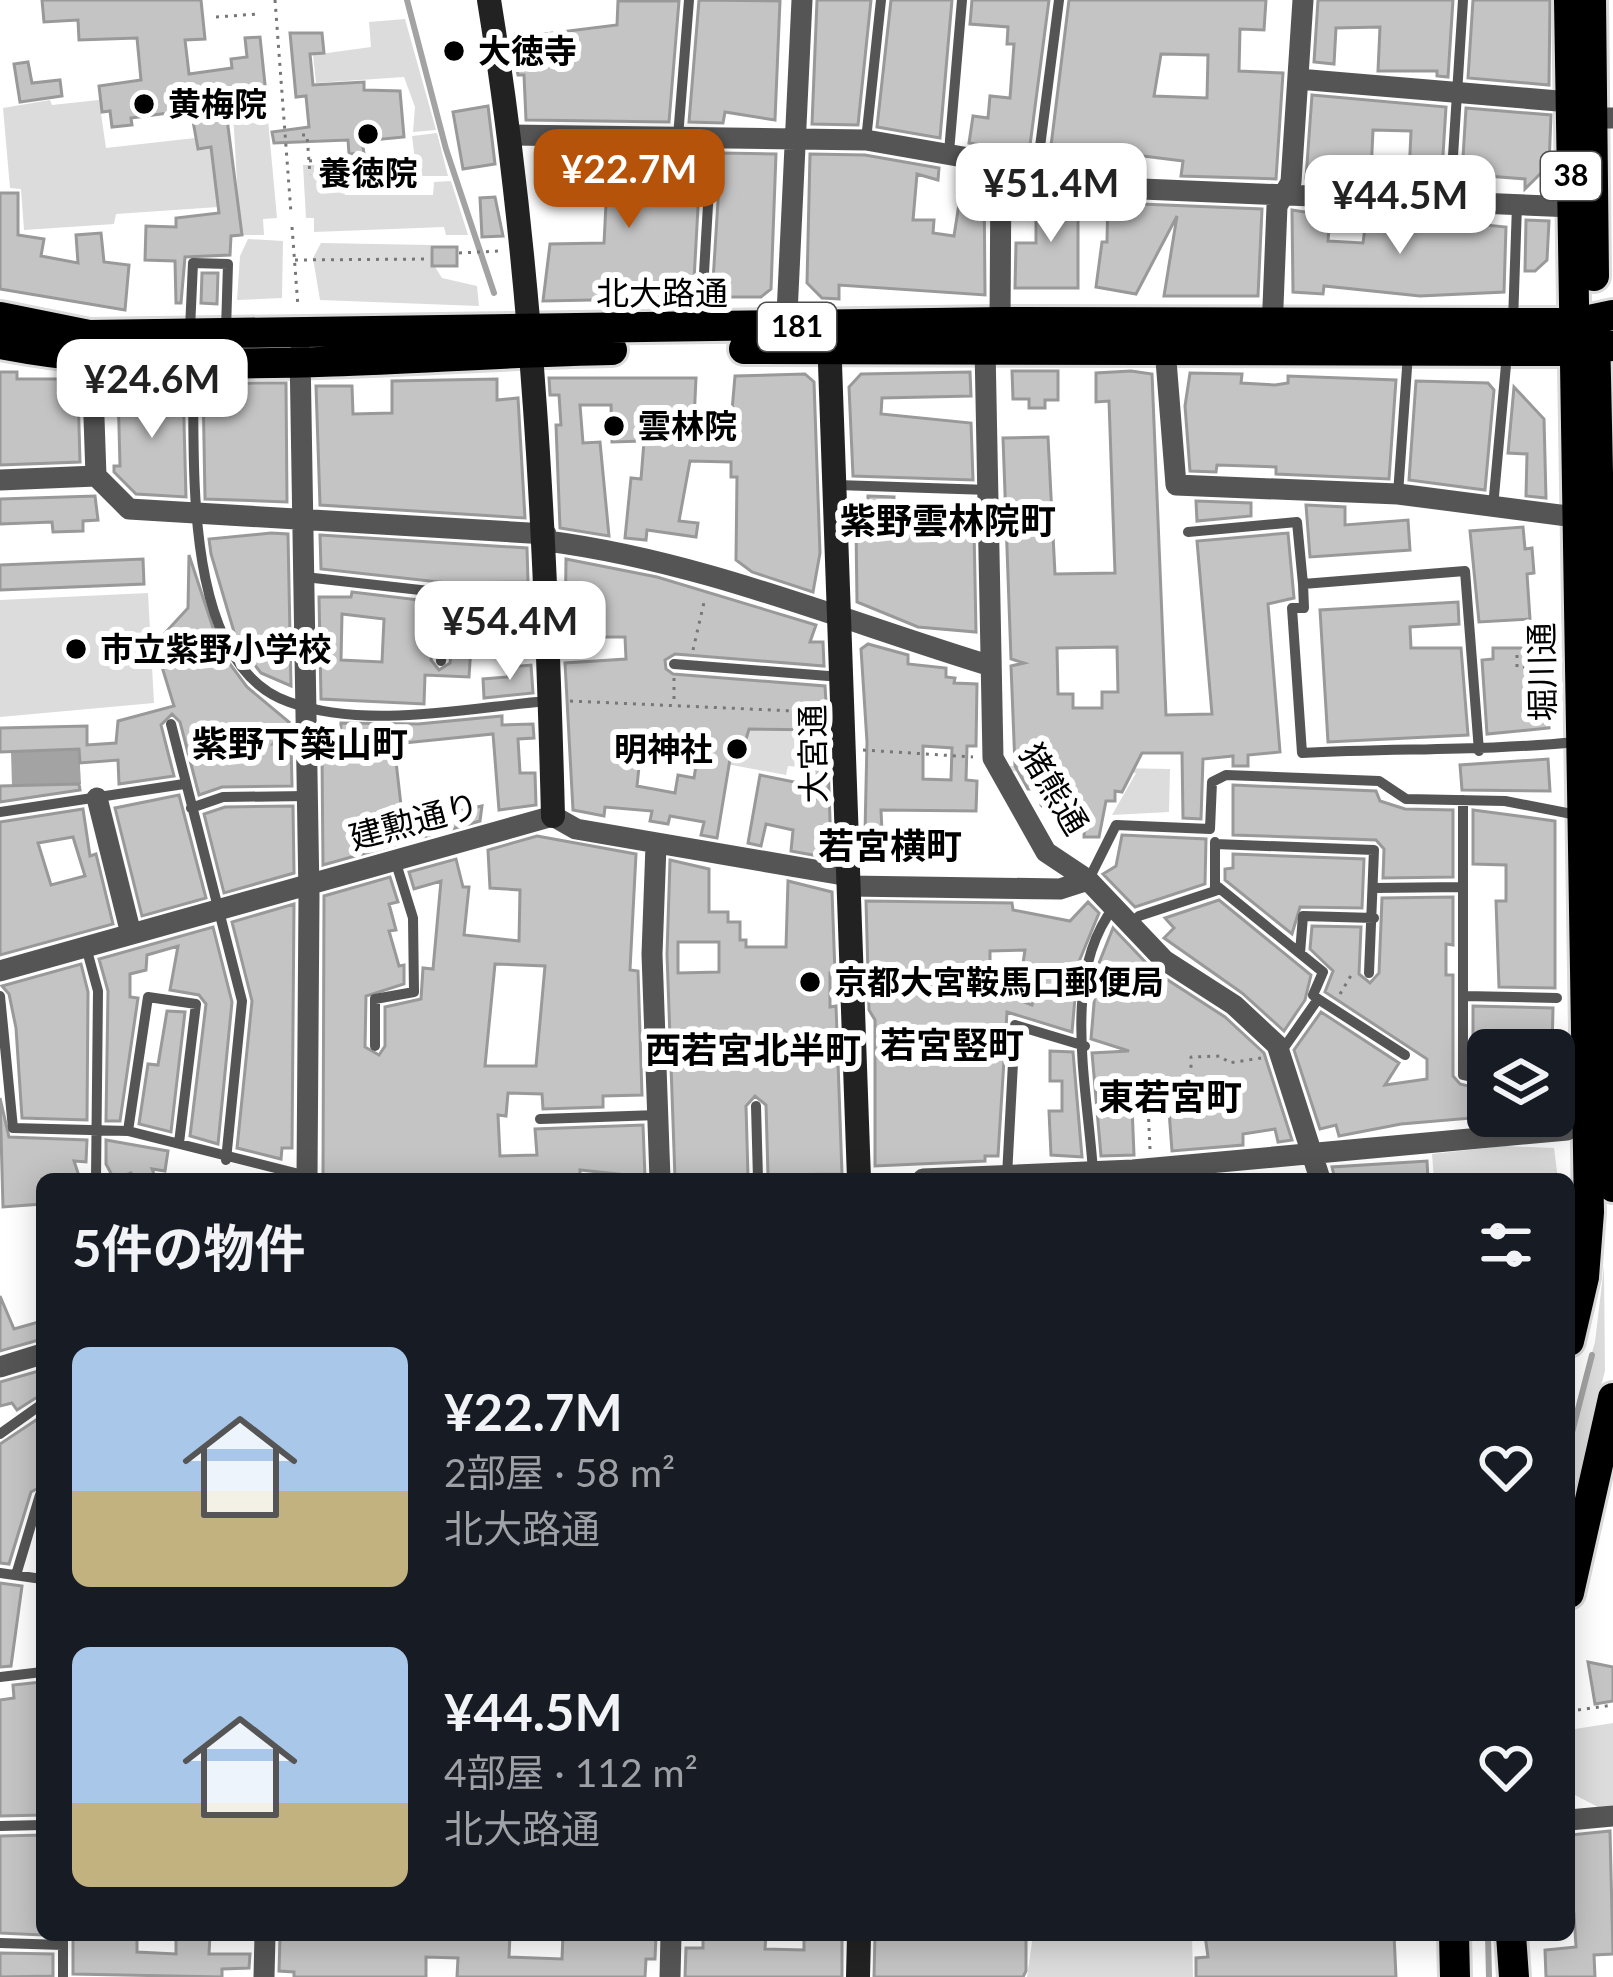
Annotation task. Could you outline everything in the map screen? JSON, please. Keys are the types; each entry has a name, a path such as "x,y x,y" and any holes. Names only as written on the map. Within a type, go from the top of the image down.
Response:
{"main road":[{"name":"堀川通","path":"1568,0 1592,112 1572,207 1594,334"},
{"name":"堀川通","path":"1591,1 1596,508 1579,742 1600,818"},
{"name":"北大路通","path":"0,317 89,335 191,347 226,333 528,342 992,334 1594,334"},
{"name":"北大路通","path":"0,344 92,360 300,333"},
{"name":"北大路通","path":"992,334 1165,348 1272,336 1408,350 1510,337"},
{"name":"堀川通","path":"1587,674 1600,818 1595,949 1613,1187"},
{"name":"堀川通","path":"1575,1293 1606,1123"},
{"path":"1576,1536 1613,1398"},
{"path":"1454,1941 1455,1977"},
{"path":"1511,1941 1514,1977"}],"street":[{"path":"489,0 511,135 546,538 554,816 576,829 849,881 1060,889 1088,880"},
{"path":"786,338 802,0"},
{"path":"1272,336 1282,197 1291,182 1303,0"},
{"path":"1591,1 1613,1"},
{"path":"1298,79 1457,92 1592,112"},
{"path":"511,135 866,140 1037,170"},
{"name":"猪熊通","path":"1001,166 988,490 993,758 1046,852 1088,880 1164,960 1244,1013 1281,1052 1319,1173"},
{"path":"1142,189 1572,207"},
{"path":"300,333 307,1173"},
{"name":"大宮通","path":"829,337 859,1173"},
{"path":"1165,348 1176,485 1398,494 1493,507 1596,508"},
{"path":"92,360 96,476 129,509 546,538 621,550 709,572 841,620 991,666"},
{"path":"0,480 96,476"},
{"path":"97,799 131,934"},
{"name":"建勲通り","path":"0,971 554,816"},
{"path":"656,844 652,954 660,1173"},
{"path":"1093,1173 1204,1172 1316,1154 1606,1123"},
{"path":"0,1366 36,1356"},
{"path":"1575,1819 1613,1816"},
{"path":"264,1977 265,1941"},
{"path":"670,1977 671,1941"},
{"path":"858,1977 859,1941"}],"lane":[{"path":"677,137 689,0"},
{"path":"866,140 881,0"},
{"path":"949,152 962,0"},
{"path":"1037,170 1059,0"},
{"path":"1450,202 1463,0"},
{"path":"702,307 712,137"},
{"path":"1072,177 1142,189"},
{"path":"1493,507 1517,205"},
{"path":"226,333 228,264 193,263 197,513 219,628 237,664 258,686 306,706 412,712 550,700"},
{"path":"1398,494 1408,350"},
{"path":"837,485 988,490"},
{"path":"1188,532 1298,523 1304,608 1292,608 1302,753 1451,746 1479,751 1579,742"},
{"path":"1303,584 1465,571 1479,751"},
{"path":"305,577 446,593 548,592"},
{"path":"441,661 446,593"},
{"path":"674,664 844,677"},
{"path":"809,712 845,712"},
{"path":"171,724 242,1000 226,1160"},
{"path":"1405,1055 1312,994 1323,972 1218,887 1210,829 1213,782 1226,775 1379,781 1406,800 1504,801 1600,818"},
{"path":"0,812 184,784"},
{"path":"191,808 223,797 307,796"},
{"path":"1463,800 1462,1075 1467,1076"},
{"path":"1088,880 1116,825 1210,829"},
{"path":"1215,844 1374,850 1369,974"},
{"path":"375,1046 375,999 414,992 413,918 395,860"},
{"path":"1131,924 1218,887"},
{"path":"1374,888 1463,887"},
{"path":"1093,1173 1082,976 1102,923 1114,907"},
{"path":"1300,953 1303,916 1374,918"},
{"path":"86,947 98,991 96,1173"},
{"path":"0,996 14,1128 128,1130 284,1173"},
{"path":"1464,996 1557,998"},
{"path":"128,1130 148,997 196,1004 179,1143"},
{"path":"1281,1052 1318,999"},
{"path":"1007,1173 1015,1025 1085,1046"},
{"path":"756,1106 758,1173"},
{"path":"1575,1109 1606,1123"},
{"path":"540,1119 658,1115"},
{"path":"0,1434 36,1408"},
{"path":"16,1575 36,1508"},
{"path":"0,1573 36,1578"},
{"path":"0,1677 36,1673"},
{"path":"0,1826 36,1825"},
{"path":"0,1943 42,1941"},
{"path":"63,1941 63,1977"}],"path":[{"path":"274,0 291,213"},
{"path":"265,14 275,13"},
{"path":"216,17 258,14"},
{"path":"302,135 307,135 310,175"},
{"path":"285,136 292,136"},
{"path":"309,161 356,157"},
{"path":"292,227 300,333"},
{"path":"459,253 486,251"},
{"path":"295,260 429,259"},
{"path":"693,666 693,633 700,627 709,572"},
{"path":"1505,661 1517,658 1517,667 1587,674"},
{"path":"674,664 674,706"},
{"path":"550,700 809,712"},
{"path":"846,749 993,758"},
{"path":"1332,1008 1356,967 1369,974"},
{"path":"1139,1173 1148,1105 1191,1097 1191,1057 1221,1056 1229,1063 1281,1052"},
{"path":"1578,1710 1613,1705"}],"shaded area":[{"path":"405,19 436,130 413,132 415,107 404,77 316,83 313,55 371,47 369,22"},
{"path":"247,98 266,98 277,218 263,219 264,235 240,235 233,112 248,110"},
{"path":"50,100 52,105 99,100 106,148 195,138 197,150 210,149 218,207 116,214 114,224 24,230 21,189 10,188 3,108"},
{"path":"437,133 448,176 417,176 412,136"},
{"path":"303,165 337,165 345,195 433,195 434,182 451,181 468,235 446,235 444,227 314,232 314,218 306,218"},
{"path":"248,239 283,241 282,298 237,300 240,256"},
{"path":"321,243 430,245 432,262 442,278 477,286 479,306 320,300 313,258"},
{"path":"148,593 154,703 0,717 0,600"},
{"path":"729,709 800,712 799,732 820,733 820,758 801,757 800,767 788,766 786,775 726,764"},
{"path":"79,749 81,784 12,786 11,752"},
{"path":"1007,766 1170,769 1169,812 1112,815 1136,773 1008,771"},
{"path":"1504,1146 1554,1148 1557,1173 1434,1173 1432,1154"},
{"path":"1604,1266 1605,1371 1575,1483 1575,1411 1595,1342"},
{"path":"1613,1723 1613,1805 1598,1807 1575,1795 1575,1729"},
{"path":"1032,1941 1192,1941 1193,1977 1027,1977"}],"building":[{"path":"42,0 201,0 205,39 185,40 189,74 232,68 231,59 247,57 245,38 260,37 266,94 246,97 247,109 226,111 242,235 231,236 230,255 185,257 181,303 176,303 175,261 145,260 146,226 176,227 176,218 219,213 211,147 198,149 191,110 131,118 132,125 112,127 110,111 102,112 99,86 141,80 137,38 79,40 78,20 44,22"},
{"path":"699,0 780,1 775,120 725,112 723,123 689,122"},
{"path":"817,0 871,0 858,125 812,124"},
{"path":"891,0 952,0 940,138 877,127"},
{"path":"972,0 1049,0 1029,153 969,143 973,116 988,118 990,96 1010,98 1014,44 1007,44 1008,27 970,24"},
{"path":"1069,0 1266,0 1264,30 1240,29 1239,71 1283,73 1276,179 1181,176 1183,161 1143,156 1141,174 1133,178 1049,162","holes":["1161,54 1208,55 1207,98 1154,96"]},
{"path":"1318,0 1453,0 1448,77 1437,76 1437,71 1378,71 1380,27 1336,28 1334,64 1314,62"},
{"path":"1473,0 1550,0 1549,85 1468,78"},
{"path":"618,1 679,1 669,122 526,120 524,75 518,75 512,38 617,25"},
{"path":"290,33 322,33 324,53 310,54 313,85 364,82 364,90 400,91 404,137 362,141 364,153 349,154 348,140 274,143 272,132 309,127 306,96 296,97"},
{"path":"28,62 32,83 60,80 62,96 20,102 14,64"},
{"path":"1312,95 1446,107 1441,187 1306,178","holes":["1373,130 1411,131 1409,175 1371,173"]},
{"path":"488,106 495,164 463,169 453,112"},
{"path":"1466,108 1551,115 1549,165 1525,189 1525,179 1462,174"},
{"path":"536,150 649,152 649,170 677,170 678,152 701,153 693,298 543,301 550,244 604,243 606,204 639,206 639,178 537,178"},
{"path":"721,153 776,154 771,289 761,297 712,297"},
{"path":"810,154 865,155 939,168 938,180 917,174 913,220 934,220 933,233 954,236 964,172 984,176 985,295 839,285 839,299 822,298 807,283"},
{"path":"1078,192 1078,288 1015,288 1016,243 1036,243 1036,193"},
{"path":"0,193 18,193 18,235 44,239 41,256 78,263 76,235 101,233 104,262 129,265 125,310 0,289"},
{"path":"1108,193 1141,204 1262,209 1258,296 1164,296 1177,216 1136,294 1096,287 1102,242 1107,242"},
{"path":"495,197 503,236 482,237 480,198"},
{"path":"1292,210 1330,216 1328,241 1363,243 1367,213 1506,227 1504,292 1420,296 1324,286 1323,294 1293,292"},
{"path":"1526,220 1549,221 1547,260 1535,271 1525,271"},
{"path":"432,247 457,247 457,266 432,266"},
{"path":"202,273 218,273 217,304 201,303"},
{"path":"1012,371 1058,371 1058,400 1045,400 1045,408 1029,408 1029,399 1013,399"},
{"path":"0,372 17,372 17,379 58,379 58,391 78,391 80,462 0,465"},
{"path":"970,372 971,396 882,398 881,414 971,423 973,480 853,476 849,387 861,374"},
{"path":"1096,373 1152,374 1166,715 1212,714 1197,541 1288,533 1294,598 1268,604 1280,752 1248,755 1248,766 1233,766 1233,756 1203,759 1201,819 1183,818 1182,753 1142,753 1122,792 1115,791 1115,801 1106,801 1099,837 1084,837 1085,815 1050,814 1041,805 1041,789 1028,789 1015,766 1011,666 1024,663 1011,659 1003,438 1048,437 1055,574 1115,573 1109,401 1096,402","holes":["1117,647 1118,692 1102,692 1102,708 1073,708 1073,694 1058,694 1057,648"]},
{"path":"1190,373 1242,374 1241,383 1275,385 1288,383 1288,376 1396,380 1389,479 1276,474 1276,467 1217,465 1216,472 1190,471 1185,406"},
{"path":"805,374 814,382 820,553 813,592 752,572 736,560 737,477 731,477 731,462 690,461 679,521 698,523 696,537 647,530 646,540 625,538 631,478 641,479 644,441 612,442 611,405 580,405 583,443 600,442 609,536 560,528 559,395 550,395 549,378 696,378 694,421 731,422 735,376"},
{"path":"497,379 497,400 518,398 525,518 320,505 316,386 352,386 353,414 392,413 392,381"},
{"path":"1416,381 1488,383 1494,390 1485,490 1409,480"},
{"path":"286,383 287,502 205,499 203,385"},
{"path":"183,385 186,497 136,494 114,472 114,466 120,466 118,389"},
{"path":"1514,387 1544,419 1546,498 1526,496 1527,454 1508,453"},
{"path":"95,496 98,520 83,521 83,531 53,532 52,522 0,524 0,499"},
{"path":"868,496 894,497 892,532 929,537 929,530 974,529 976,632 918,627 857,602 856,526 866,525"},
{"path":"1196,501 1251,503 1251,516 1197,521"},
{"path":"1306,505 1345,507 1345,525 1408,520 1410,550 1310,557"},
{"path":"1523,527 1525,549 1532,548 1534,573 1527,574 1530,619 1479,622 1470,531"},
{"path":"288,534 291,686 261,673 237,642 209,539"},
{"path":"320,535 527,548 528,582 448,583 321,569"},
{"path":"189,555 221,652 247,687 289,722 273,744 291,742 292,786 222,787 199,795 180,722 172,714 161,725 174,776 119,784 118,760 80,763 79,749 0,752 0,728 87,726 87,745 116,743 118,721 174,706 155,644 188,608"},
{"path":"143,559 144,584 0,590 0,565"},
{"path":"566,559 657,577 816,625 810,642 823,642 824,666 675,654 665,660 673,674 825,686 826,702 805,703 799,713 805,721 826,722 826,730 749,729 742,753 731,753 717,838 701,835 704,822 670,816 668,824 650,821 652,811 605,807 604,816 573,810 565,663 626,659 625,637 565,637","holes":["642,738 700,741 694,778 678,775 675,793 637,786"]},
{"path":"352,592 436,602 431,660 439,670 450,663 456,603 529,602 531,638 500,638 500,630 472,630 469,677 425,675 424,704 321,699 319,597 351,597","holes":["342,614 384,619 382,662 341,660"]},
{"path":"1458,602 1459,624 1410,627 1411,648 1461,648 1468,735 1328,742 1320,610"},
{"path":"1527,632 1550,633 1550,658 1543,658 1549,728 1487,734 1482,660 1493,659 1493,648 1526,648"},
{"path":"868,644 908,655 908,664 946,668 946,677 955,678 954,683 977,684 976,746 967,746 966,780 977,781 976,811 881,810 882,831 865,832 867,742 861,649","holes":["923,746 952,748 951,780 923,779"]},
{"path":"531,665 533,693 484,698 483,679 508,677 507,667"},
{"path":"502,716 502,725 533,724 534,738 518,739 520,773 535,773 536,805 499,810 493,734 394,744 403,823 482,806 480,821 323,865 322,755 339,755 341,723 418,724"},
{"path":"807,757 828,760 831,850 819,849 818,856 791,851 793,830 766,824 761,846 748,843 760,775 804,784"},
{"path":"1548,759 1550,791 1462,790 1460,765"},
{"path":"79,784 80,790 0,802 0,786"},
{"path":"1233,785 1376,791 1380,801 1405,809 1453,810 1453,877 1383,878 1384,849 1376,840 1233,835"},
{"path":"179,795 206,898 142,916 115,808"},
{"path":"293,806 294,873 224,893 204,814 225,807"},
{"path":"83,809 90,856 96,854 113,924 0,955 0,822","holes":["73,837 85,876 51,885 38,843"]},
{"path":"1473,810 1555,821 1555,988 1499,987 1496,901 1506,901 1506,865 1473,864"},
{"path":"1122,835 1206,839 1205,884 1135,907 1103,874 1116,866"},
{"path":"537,836 636,854 630,970 638,971 642,1095 603,1096 603,1107 543,1109 542,1094 508,1093 506,1116 498,1115 500,1156 537,1155 535,1129 643,1125 645,1173 323,1173 324,896 390,877 398,902 389,904 396,930 389,931 399,966 404,965 404,984 366,996 365,1047 379,1055 385,1046 385,1007 421,999 423,968 433,969 441,881 414,889 409,872 456,859 463,887 469,887 464,935 519,941 520,890 490,888 488,850","holes":["495,964 545,966 536,1066 485,1066"]},
{"path":"1233,854 1364,859 1362,908 1300,907 1292,934 1225,880 1225,869 1233,868"},
{"path":"670,860 709,869 709,912 728,912 728,922 740,922 740,940 746,940 746,947 786,947 788,881 832,892 835,973 830,973 830,1007 836,1006 842,1173 768,1173 766,1105 755,1096 746,1106 748,1173 675,1173 667,954","holes":["678,942 719,942 719,972 678,973"]},
{"path":"1453,897 1453,945 1446,944 1446,975 1453,975 1453,1076 1467,1086 1467,1118 1339,1136 1336,1125 1320,1129 1294,1050 1321,1012 1399,1063 1385,1085 1427,1079 1427,1059 1325,992 1333,971 1310,949 1312,926 1361,927 1359,974 1370,983 1379,973 1382,898"},
{"path":"1219,900 1311,975 1305,1000 1284,1031 1242,993 1164,938 1174,928 1165,918"},
{"path":"866,901 1012,903 1013,910 1070,921 1088,902 1099,913 1078,964 1072,1032 1007,1012 998,1156 985,1156 985,1161 875,1166 875,1020 869,1010","holes":["1025,950 1022,970 1043,974 1032,1005 990,989 990,951"]},
{"path":"294,904 292,1148 282,1148 281,1159 237,1148 252,1001 232,922"},
{"path":"213,927 232,1002 218,1144 190,1136 206,1004 199,995 170,990 178,946 147,955 146,970 130,974 130,997 138,998 120,1121 106,1121 108,991 99,959"},
{"path":"1113,928 1154,971 1225,1017 1264,1053 1292,1140 1278,1142 1275,1129 1243,1134 1243,1145 1172,1151 1168,1098 1137,1100 1132,1106 1134,1155 1101,1156 1092,1053 1129,1051 1091,1039 1097,968"},
{"path":"81,964 88,992 87,1120 22,1118 16,1028 9,994 2,986"},
{"path":"1473,1006 1553,1008 1552,1029 1473,1029"},
{"path":"167,1011 185,1012 171,1132 139,1124 148,1064 158,1065"},
{"path":"1050,1051 1073,1052 1082,1157 1051,1155 1049,1111 1062,1111 1062,1081 1050,1081"},
{"path":"0,1098 9,1137 87,1140 86,1162 74,1161 78,1173 36,1173 36,1204 3,1207"},
{"path":"106,1140 168,1151 165,1171 111,1173"},
{"path":"1427,1161 1428,1173 1334,1173 1332,1167"},
{"path":"0,1296 14,1329 36,1323 36,1341 0,1351"},
{"path":"36,1372 36,1398 17,1410 12,1403 0,1406 0,1382"},
{"path":"36,1420 36,1489 31,1492 9,1564 0,1563 0,1444"},
{"path":"0,1583 22,1586 11,1666 0,1667"},
{"path":"1588,1662 1613,1667 1613,1701 1595,1704"},
{"path":"36,1683 36,1815 0,1816 0,1700 14,1698 13,1685"},
{"path":"1610,1831 1613,1954 1594,1955 1595,1977 1546,1977 1545,1950 1576,1947 1575,1834"},
{"path":"36,1835 36,1935 0,1933 0,1836"},
{"path":"73,1941 137,1941 137,1952 176,1954 176,1941 210,1941 209,1954 250,1954 249,1968 222,1969 222,1977 73,1974"},
{"path":"280,1941 510,1941 509,1957 562,1959 563,1941 656,1941 655,1959 646,1959 645,1977 457,1977 458,1958 426,1957 426,1977 294,1977 294,1972 279,1971"},
{"path":"703,1941 766,1941 765,1949 804,1950 804,1941 842,1941 842,1977 685,1977 686,1948 703,1948"},
{"path":"875,1941 1026,1941 1023,1977 874,1977"},
{"path":"1206,1941 1394,1941 1396,1977 1196,1977 1196,1958 1208,1957"},
{"path":"0,1953 53,1954 53,1976 0,1977"}],"waterway":[{"path":"407,0 446,149 494,293"},
{"path":"1575,1421 1592,1355"},
{"path":"1488,1941 1489,1977"}],"place":[{"name":"大徳寺","path":"454,51"},
{"name":"黄梅院","path":"144,104"},
{"name":"養徳院","path":"368,134"},
{"name":"雲林院","path":"614,426"},
{"name":"市立紫野小学校","path":"76,649"},
{"name":"明神社","path":"737,749"},
{"name":"京都大宮鞍馬口郵便局","path":"810,982"}],"district":[{"name":"紫野雲林院町","path":"948,521"},
{"name":"紫野下築山町","path":"300,744"},
{"name":"若宮横町","path":"890,846"},
{"name":"若宮竪町","path":"952,1045"},
{"name":"西若宮北半町","path":"753,1050"},
{"name":"東若宮町","path":"1170,1097"}]}
